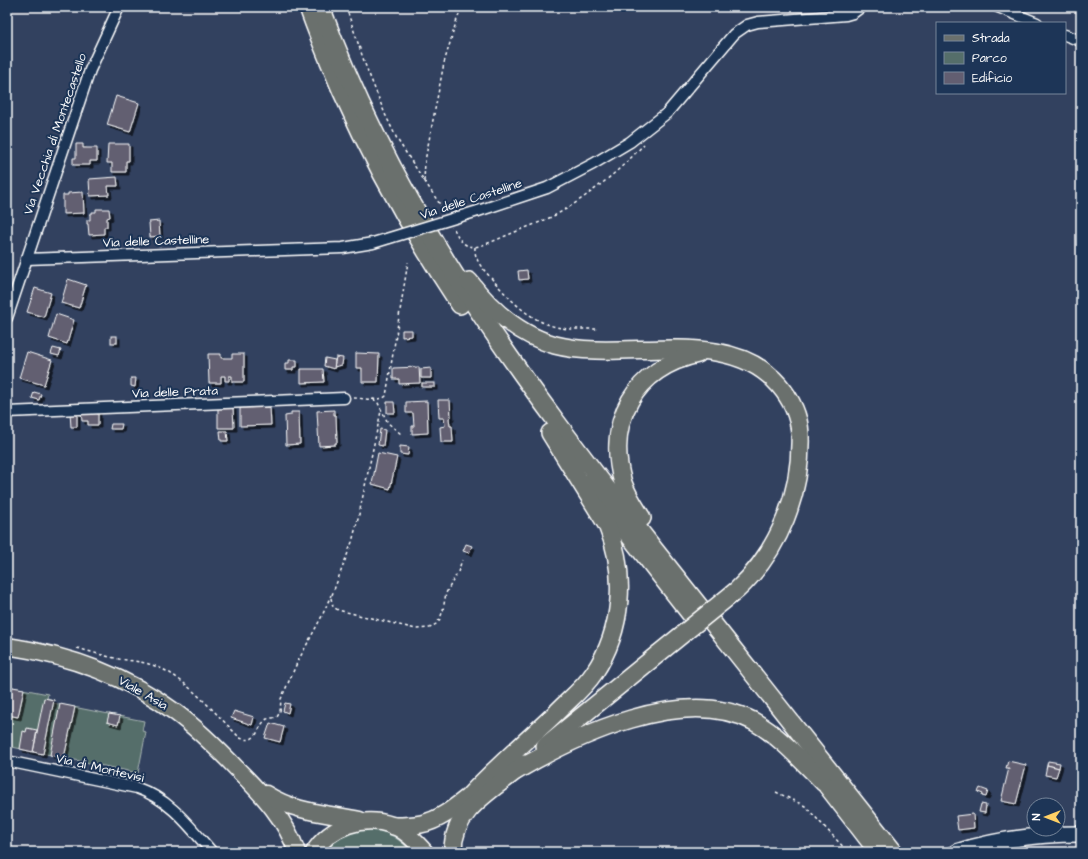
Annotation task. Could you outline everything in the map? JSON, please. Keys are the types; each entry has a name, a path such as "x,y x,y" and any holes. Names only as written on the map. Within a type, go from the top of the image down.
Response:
{"highway":[{"path":"308,7 331,66 372,156 402,212 481,337 550,433 647,559 878,852"},
{"path":"321,7 363,110 436,246 476,309 537,397 691,596 894,852"},
{"path":"436,246 501,316 517,328 541,340 569,348 581,349 688,349 714,352 737,357 748,362 769,374 781,387 789,399 797,418 800,434 799,469 791,503 779,534 768,553 747,581 592,706 516,771 481,798 463,817 455,834 452,852"},
{"path":"691,596 627,493 623,483 619,458 620,429 622,418 631,398 653,373 667,364 681,358 714,352"},
{"path":"470,795 487,777 543,726 594,673 610,640 617,618 620,577 612,537 607,525 550,433"},
{"path":"393,826 427,823 442,816 563,725 592,706"},
{"path":"516,771 567,743 618,722 664,712 698,709 724,711 754,722 774,735 795,753 824,783"}],"main road":[{"name":"Viale Asia","path":"7,646 37,651 80,662 116,678 163,703 192,726 253,786 280,818 297,852"},
{"name":"Viale Asia","path":"253,786 275,800 293,808 393,826"},
{"path":"314,852 323,840 334,831 347,825 368,822"},
{"path":"393,826 410,837 425,852"},
{"path":"956,852 973,846 1023,836 1081,834"}],"street":[{"name":"Via Vecchia di Montecastello","path":"7,318 90,70 120,7"},
{"name":"Via delle Castelline","path":"26,259 343,248 373,243 478,212 547,188 567,179 620,148 654,125 667,114 734,34 746,25 758,22 846,15 853,13 861,7"},
{"path":"998,7 1035,22"},
{"path":"1066,34 1081,41"},
{"name":"Via delle Prata","path":"7,412 344,398"},
{"name":"Via di Montevisi","path":"7,761 137,788 147,792 162,800 170,807 212,852"}],"path":[{"path":"346,7 365,64 385,114 424,182 446,213"},
{"path":"424,182 425,161 444,63 462,7"},
{"path":"453,227 463,244 475,248 538,224 566,210 611,176 634,155 647,141 654,125"},
{"path":"475,248 476,257 482,267 510,300 526,314 552,326 569,329 597,329"},
{"path":"344,398 373,399 383,398 386,396 408,262"},
{"path":"373,399 378,403 381,411 393,428 401,434"},
{"path":"73,647 105,656 149,664 161,668 173,675 191,690 240,738 251,740 268,718 277,717 280,712 281,699 297,663 322,616 352,542 381,411"},
{"path":"331,595 332,604 338,610 416,629 430,628 440,620 446,593 458,572 462,560"},
{"path":"776,792 804,806 848,852"}],"green space":[{"path":"7,686 48,694 47,698 54,700 53,703 144,721 142,731 146,732 138,773 7,746"},
{"path":"373,829 385,832 394,837 412,852 323,852 334,841 345,834"}],"building":[{"path":"116,96 139,103 130,132 107,125"},
{"path":"76,144 83,144 83,148 97,148 97,161 90,161 90,165 73,165 73,158 76,158"},
{"path":"108,144 129,144 129,161 126,161 126,172 112,172 112,163 107,163"},
{"path":"117,177 118,186 108,186 109,195 90,196 89,179"},
{"path":"83,192 84,213 63,214 63,195 68,195 68,193"},
{"path":"96,209 109,209 110,217 107,218 107,227 104,227 104,234 89,235 87,220 90,220 90,214 92,214 92,212 96,212"},
{"path":"159,221 160,236 150,237 149,222"},
{"path":"527,270 528,279 519,280 518,271"},
{"path":"68,279 86,285 79,308 61,303"},
{"path":"35,288 51,293 44,317 27,312"},
{"path":"56,314 74,320 67,344 49,338"},
{"path":"402,330 412,330 412,336 402,337"},
{"path":"111,336 117,336 117,343 111,343"},
{"path":"53,348 61,350 59,356 51,354"},
{"path":"27,352 52,360 44,385 19,378"},
{"path":"356,353 379,354 378,382 362,382 362,368 356,368"},
{"path":"208,354 221,354 221,358 232,358 232,354 244,354 244,382 232,382 232,376 229,376 229,381 225,381 225,376 221,376 221,383 209,383"},
{"path":"336,357 343,358 342,365 334,367"},
{"path":"325,358 335,360 334,369 324,366"},
{"path":"289,360 297,360 297,367 293,367 293,370 285,370 285,363 289,363"},
{"path":"419,367 420,383 399,384 399,379 393,379 393,368"},
{"path":"431,368 431,378 421,378 421,369"},
{"path":"301,369 323,369 324,382 301,383"},
{"path":"131,378 136,378 135,387 131,386"},
{"path":"422,383 435,383 435,387 422,387"},
{"path":"34,392 41,394 39,400 32,398"},
{"path":"438,400 450,400 451,417 449,418 450,426 452,426 453,442 441,442 440,427 445,426 444,418 439,418"},
{"path":"427,401 428,433 412,434 412,426 414,426 413,413 406,413 406,402"},
{"path":"387,402 394,402 395,413 387,413"},
{"path":"233,407 234,428 218,428 218,408"},
{"path":"270,407 271,425 240,426 240,408"},
{"path":"334,410 334,415 336,415 337,443 335,443 335,445 319,446 317,411"},
{"path":"81,411 98,411 98,425 88,425 88,421 82,421"},
{"path":"291,412 299,412 300,444 286,445 285,416 291,415"},
{"path":"70,413 77,413 77,427 71,427"},
{"path":"111,424 122,424 121,429 110,429"},
{"path":"380,429 385,430 383,446 378,445"},
{"path":"220,431 227,431 228,441 221,441"},
{"path":"400,446 409,447 408,455 400,454"},
{"path":"378,453 397,457 390,489 372,484"},
{"path":"466,544 472,546 469,553 463,551"},
{"path":"7,686 24,689 18,717 7,715"},
{"path":"44,698 54,700 43,754 33,752"},
{"path":"285,703 290,704 288,713 283,711"},
{"path":"60,704 75,707 64,758 50,755"},
{"path":"234,711 254,717 252,725 231,718"},
{"path":"109,714 120,716 118,725 107,722"},
{"path":"270,723 284,727 280,742 265,738"},
{"path":"27,728 37,730 33,752 20,749 23,731 26,732"},
{"path":"1008,761 1026,765 1016,804 1001,801 1009,768 1006,768"},
{"path":"1048,761 1060,763 1059,768 1047,765"},
{"path":"1047,765 1059,768 1056,777 1045,775"},
{"path":"980,788 988,791 986,797 982,796 983,794 978,792"},
{"path":"981,804 986,805 985,813 979,812"},
{"path":"973,814 974,828 958,830 956,816"}]}
